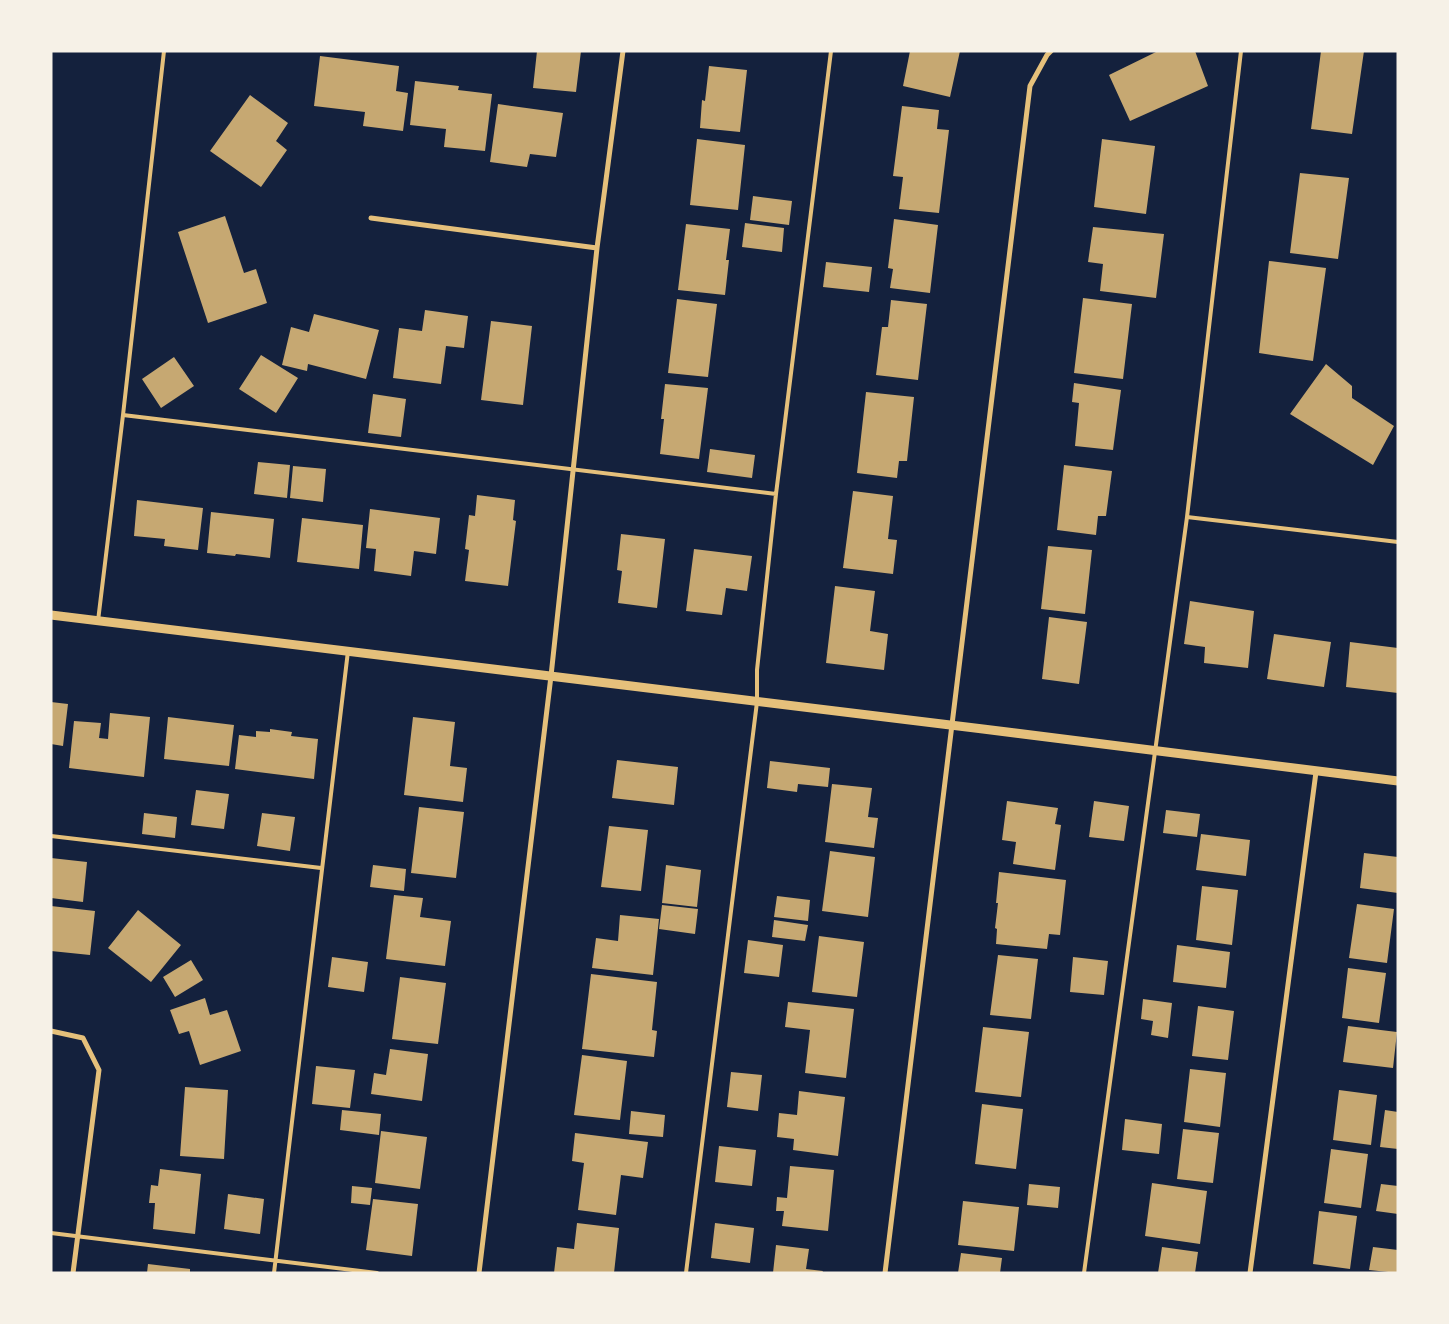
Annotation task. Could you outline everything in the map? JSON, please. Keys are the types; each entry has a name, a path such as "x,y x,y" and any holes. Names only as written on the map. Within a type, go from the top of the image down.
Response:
{"street":[{"path":"479,1273 551,676 597,248 623,51"},
{"path":"885,1273 1030,86 1051,51"},
{"path":"371,218 597,248"},
{"path":"51,615 1156,750 1398,782"},
{"path":"1250,1273 1316,772"},
{"path":"51,1031 84,1038 98,1070 73,1273"}],"lane":[{"path":"98,621 164,51"},
{"path":"686,1273 757,702 757,670 776,494 831,51"},
{"path":"1084,1273 1187,517 1241,51"},
{"path":"123,415 776,494"},
{"path":"1187,517 1398,542"},
{"path":"274,1273 348,651"},
{"path":"51,836 321,868"},
{"path":"51,1234 377,1273"}],"building":[{"path":"537,51 581,51 576,92 533,88"},
{"path":"910,51 960,51 950,97 903,86"},
{"path":"1158,51 1195,51 1208,86 1130,121 1109,75"},
{"path":"1321,51 1364,51 1352,134 1311,129"},
{"path":"320,56 399,66 396,91 408,93 403,131 363,126 365,112 314,106"},
{"path":"709,66 747,70 740,132 700,128 702,100 705,101"},
{"path":"415,81 459,86 458,90 492,94 485,151 444,147 446,129 410,125"},
{"path":"250,95 288,123 276,141 287,150 261,187 210,151"},
{"path":"498,104 563,113 556,157 530,154 527,167 490,162"},
{"path":"902,106 939,110 937,129 949,130 939,213 899,209 903,177 893,176"},
{"path":"697,139 745,145 738,210 690,205"},
{"path":"1102,139 1155,146 1146,214 1094,207"},
{"path":"1300,173 1349,178 1338,259 1290,253"},
{"path":"753,196 792,201 789,225 750,220"},
{"path":"225,216 244,273 256,269 267,303 208,323 178,232"},
{"path":"894,219 938,225 930,293 890,288 893,269 888,268"},
{"path":"745,223 784,228 782,252 742,247"},
{"path":"686,224 730,229 726,260 729,260 725,295 678,290"},
{"path":"1093,227 1164,234 1156,298 1100,291 1103,264 1088,262"},
{"path":"1269,261 1326,268 1313,361 1259,353"},
{"path":"826,262 872,267 869,292 823,287"},
{"path":"1083,298 1132,304 1123,379 1074,373"},
{"path":"677,299 717,304 708,377 668,373"},
{"path":"891,300 927,304 918,380 876,375 882,327 888,327"},
{"path":"425,310 468,316 464,348 446,346 441,384 393,378 399,328 422,331"},
{"path":"314,314 379,330 366,379 308,364 307,371 282,365 291,327 309,332"},
{"path":"491,321 532,326 523,405 481,400"},
{"path":"261,355 298,378 276,413 239,389"},
{"path":"174,357 194,386 161,408 142,379"},
{"path":"1326,364 1352,386 1352,398 1394,426 1373,465 1290,414"},
{"path":"1074,383 1121,390 1113,450 1075,446 1079,403 1072,402"},
{"path":"665,384 708,388 699,459 660,454"},
{"path":"866,392 914,397 907,461 899,461 897,478 857,473"},
{"path":"373,394 406,399 401,437 368,433"},
{"path":"710,449 755,455 752,478 707,472"},
{"path":"258,462 290,465 287,498 254,494"},
{"path":"1064,465 1112,471 1106,516 1098,516 1096,535 1057,530"},
{"path":"293,466 326,469 323,502 290,498"},
{"path":"853,491 893,496 888,539 897,540 893,574 843,568"},
{"path":"477,495 515,500 513,520 516,521 508,586 465,581 469,550 465,549 469,515 475,516"},
{"path":"137,500 203,508 198,550 164,546 165,539 134,536"},
{"path":"370,509 440,518 436,554 414,551 411,576 374,571 376,549 366,548"},
{"path":"211,512 274,519 270,558 207,553"},
{"path":"302,518 363,525 359,569 297,562"},
{"path":"621,534 665,539 657,608 618,603 622,571 617,570"},
{"path":"1048,546 1092,550 1085,614 1041,609"},
{"path":"694,549 752,556 747,591 726,588 722,615 686,611"},
{"path":"835,586 875,591 870,631 888,634 884,670 826,663"},
{"path":"1190,601 1254,611 1248,668 1204,663 1205,647 1184,644"},
{"path":"1049,617 1087,622 1079,684 1042,679"},
{"path":"1274,634 1331,642 1324,687 1267,679"},
{"path":"1350,642 1398,648 1398,693 1346,687"},
{"path":"51,702 68,704 63,746 51,744"},
{"path":"110,713 150,717 144,777 69,768 74,721 101,723 99,738 108,739"},
{"path":"168,717 234,725 229,766 164,759"},
{"path":"413,717 455,722 450,766 467,768 463,802 404,795"},
{"path":"270,729 292,732 291,736 318,739 314,779 235,769 239,735 256,737 256,731 270,732"},
{"path":"617,760 678,767 674,805 612,798"},
{"path":"770,761 830,768 828,787 798,784 797,792 767,788"},
{"path":"832,784 872,788 868,817 878,818 874,848 825,842"},
{"path":"196,790 229,794 224,829 191,825"},
{"path":"1007,801 1058,808 1055,824 1061,825 1055,870 1013,864 1016,842 1002,840"},
{"path":"1094,801 1129,806 1124,841 1089,837"},
{"path":"419,807 464,812 456,878 411,873"},
{"path":"1166,810 1200,814 1197,837 1163,833"},
{"path":"144,813 177,817 175,838 142,834"},
{"path":"262,813 295,817 290,851 257,846"},
{"path":"609,826 648,830 641,891 601,887"},
{"path":"1201,834 1250,840 1246,876 1196,870"},
{"path":"830,851 875,857 868,917 822,911"},
{"path":"1364,853 1398,857 1398,893 1360,888"},
{"path":"51,858 87,862 83,902 51,898"},
{"path":"373,865 406,869 404,891 370,887"},
{"path":"666,865 701,870 697,907 662,903"},
{"path":"999,872 1066,880 1060,935 1049,934 1047,949 996,944 997,929 995,928 998,903 996,903"},
{"path":"1202,886 1238,890 1232,945 1196,940"},
{"path":"394,895 423,898 420,917 451,921 445,966 386,959"},
{"path":"777,896 810,900 808,921 774,917"},
{"path":"1357,904 1394,909 1387,963 1349,958"},
{"path":"662,905 698,909 695,934 659,929"},
{"path":"51,906 95,911 90,955 51,951"},
{"path":"138,910 181,945 151,982 108,948"},
{"path":"620,915 659,919 653,975 592,968 596,938 618,941"},
{"path":"774,920 808,925 805,941 772,937"},
{"path":"819,936 864,942 857,997 812,992"},
{"path":"748,940 783,945 779,977 744,973"},
{"path":"1177,945 1230,952 1226,988 1173,982"},
{"path":"998,955 1038,959 1031,1019 990,1015"},
{"path":"332,957 368,962 364,992 328,987"},
{"path":"1073,957 1108,961 1104,995 1070,992"},
{"path":"191,960 203,980 175,997 163,977"},
{"path":"1348,968 1386,973 1379,1023 1342,1018"},
{"path":"591,974 657,982 652,1030 657,1031 654,1057 582,1049"},
{"path":"400,977 446,983 438,1044 392,1039"},
{"path":"205,998 210,1015 227,1010 241,1051 200,1065 189,1031 179,1034 170,1010"},
{"path":"1143,999 1172,1003 1168,1038 1151,1035 1153,1021 1141,1019"},
{"path":"788,1002 854,1009 846,1078 805,1073 810,1030 785,1027"},
{"path":"1198,1006 1234,1011 1228,1060 1192,1056"},
{"path":"1348,1026 1397,1032 1393,1068 1343,1062"},
{"path":"983,1027 1029,1032 1021,1097 975,1092"},
{"path":"390,1049 428,1054 422,1101 371,1094 374,1073 386,1075"},
{"path":"582,1055 627,1061 620,1120 574,1115"},
{"path":"316,1066 355,1070 350,1108 312,1104"},
{"path":"1190,1069 1226,1073 1220,1127 1184,1122"},
{"path":"731,1072 762,1075 758,1111 727,1107"},
{"path":"185,1087 228,1090 224,1159 180,1156"},
{"path":"1339,1090 1377,1095 1371,1145 1333,1140"},
{"path":"799,1091 845,1097 838,1156 793,1150 794,1139 777,1137 779,1113 797,1115"},
{"path":"982,1104 1023,1109 1016,1169 975,1164"},
{"path":"342,1110 381,1114 379,1135 340,1130"},
{"path":"1385,1110 1398,1112 1398,1149 1380,1147"},
{"path":"631,1111 665,1115 663,1137 629,1134"},
{"path":"1125,1119 1162,1124 1159,1154 1122,1150"},
{"path":"1183,1129 1219,1133 1213,1183 1177,1179"},
{"path":"381,1131 427,1137 420,1189 375,1183"},
{"path":"575,1133 648,1142 643,1178 621,1175 616,1215 578,1210 584,1163 572,1161"},
{"path":"719,1146 756,1150 752,1186 715,1182"},
{"path":"1331,1149 1368,1154 1361,1208 1324,1203"},
{"path":"790,1166 834,1170 828,1231 782,1226 784,1211 776,1211 777,1197 787,1198"},
{"path":"160,1169 201,1174 195,1234 153,1229 155,1203 149,1203 151,1185 158,1186"},
{"path":"1152,1183 1207,1191 1200,1244 1145,1236"},
{"path":"1029,1184 1060,1187 1058,1208 1027,1205"},
{"path":"1381,1184 1398,1186 1398,1214 1376,1211"},
{"path":"352,1186 372,1188 370,1205 351,1203"},
{"path":"228,1194 264,1199 260,1234 224,1229"},
{"path":"373,1199 418,1204 412,1256 366,1250"},
{"path":"963,1201 1019,1207 1014,1251 958,1245"},
{"path":"1319,1211 1357,1216 1350,1269 1313,1264"},
{"path":"577,1223 619,1228 614,1273 554,1273 557,1247 574,1249"},
{"path":"715,1223 754,1228 750,1263 711,1258"},
{"path":"776,1245 809,1249 806,1269 823,1271 822,1273 773,1273"},
{"path":"1162,1247 1198,1252 1195,1273 1158,1273"},
{"path":"1373,1247 1398,1250 1398,1273 1369,1270"},
{"path":"961,1253 1002,1258 1000,1273 958,1273"},
{"path":"148,1264 190,1269 190,1273 147,1273"}]}
